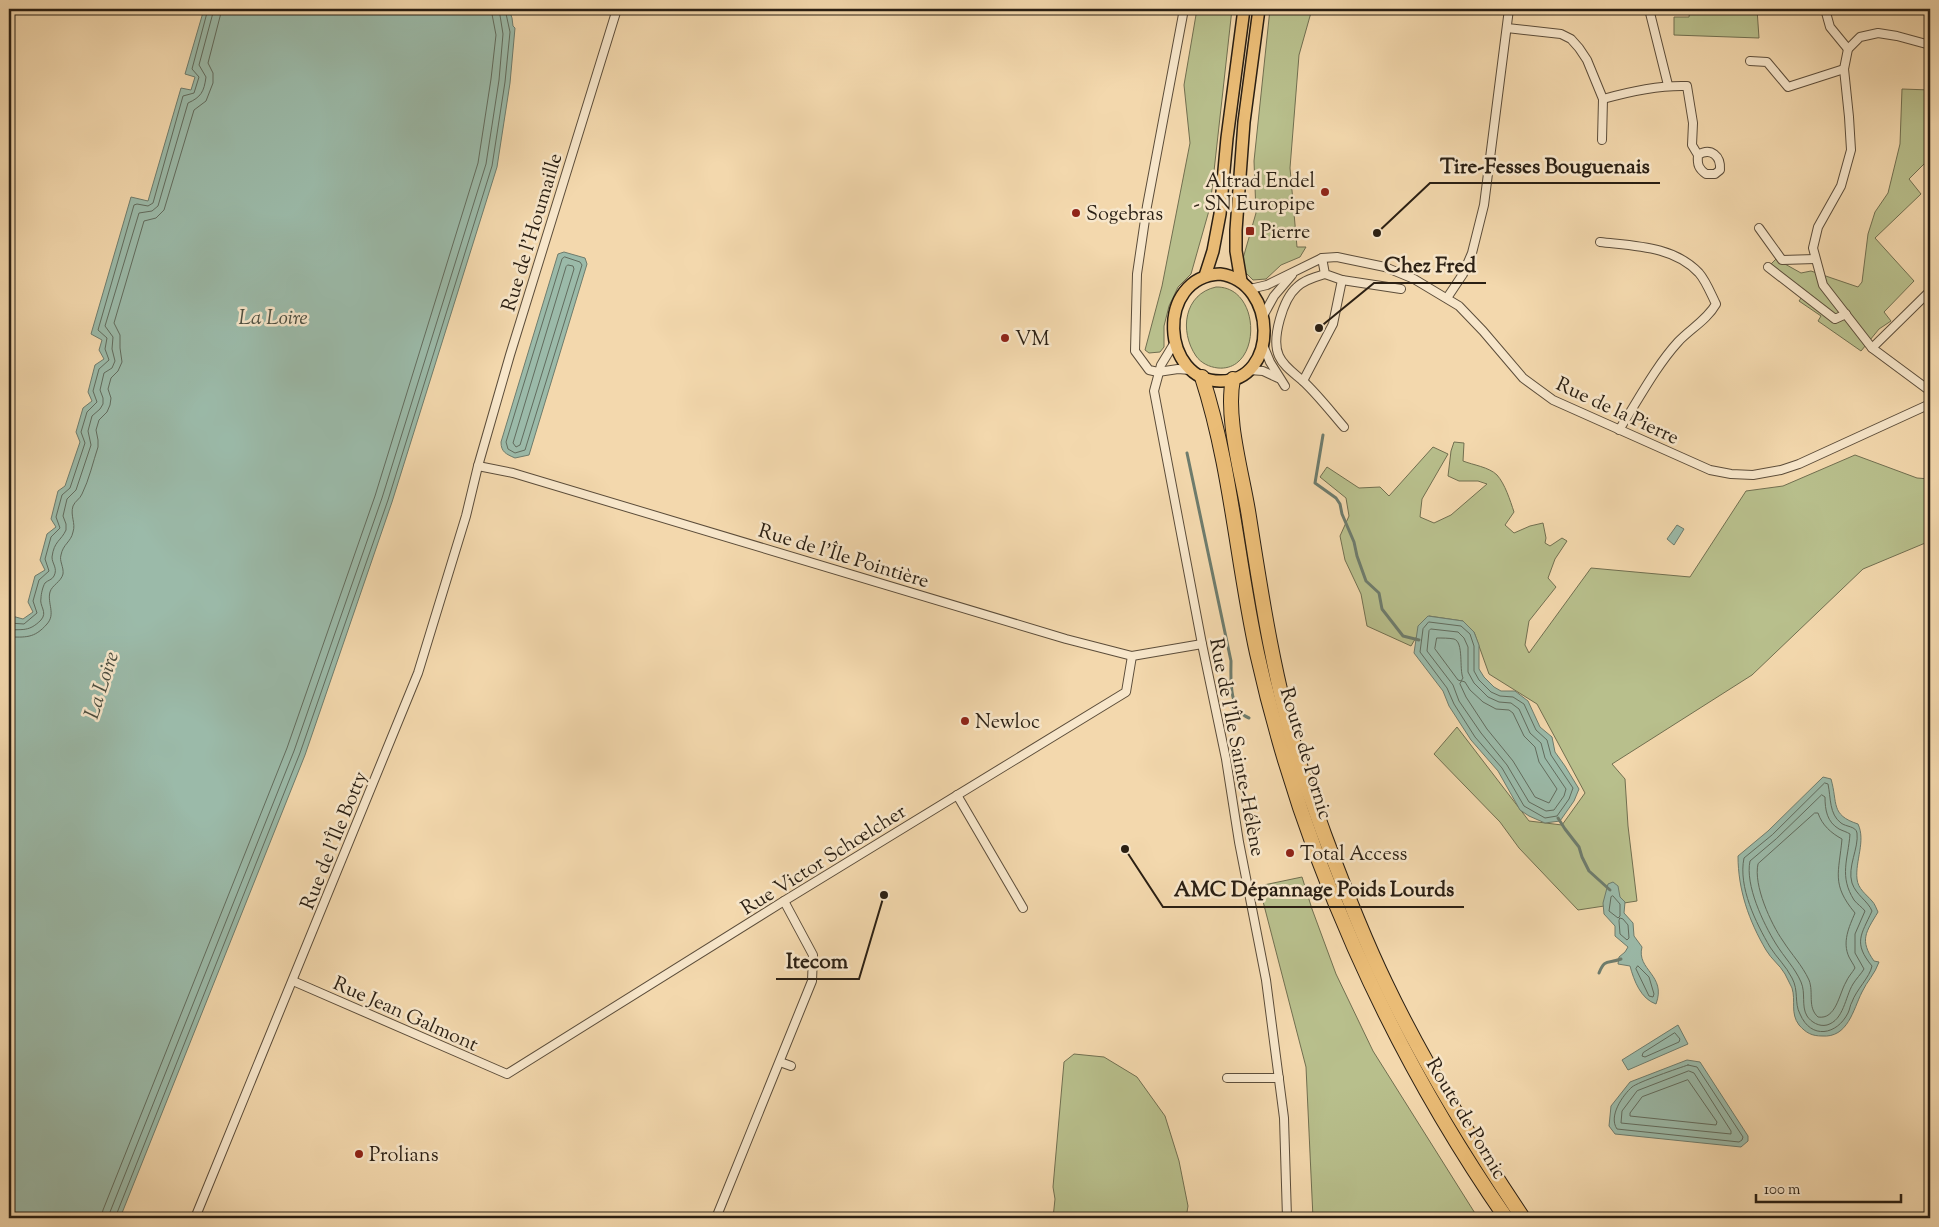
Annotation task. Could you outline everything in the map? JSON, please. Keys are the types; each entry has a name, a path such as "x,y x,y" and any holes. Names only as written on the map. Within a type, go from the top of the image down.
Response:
{"highway":[{"name":"Route de Pornic","path":"1196,374 1210,407 1225,468 1257,653 1277,729 1309,831 1328,883 1361,961 1396,1035 1457,1143 1506,1218"},
{"name":"Route de Pornic","path":"1234,379 1231,405 1234,436 1242,472 1259,585 1273,659 1300,766 1356,918 1386,985 1456,1115 1523,1218"}],"main road":[{"path":"1205,276 1213,251 1220,214 1228,129 1244,9"},
{"path":"1241,281 1237,264 1236,230 1244,122 1259,9"},
{"path":"1220,274 1241,281 1250,289 1258,301 1263,316 1264,335 1258,357 1249,370 1234,379 1221,382 1196,374 1184,361 1175,342 1174,322 1178,303 1190,285 1205,276 1220,274"}],"street":[{"name":"Rue de l'Houmaille","path":"478,466 579,129 618,9"},
{"path":"1184,9 1147,206 1137,274 1136,352 1149,370 1158,372 1178,369 1196,374"},
{"path":"1447,298 1463,274 1472,254 1484,205 1509,9"},
{"path":"1649,9 1668,85"},
{"path":"1824,9 1830,27 1848,49"},
{"path":"1507,28 1561,34 1571,39 1580,48 1587,60 1602,99 1602,140"},
{"path":"1930,45 1878,32 1860,37 1848,49 1844,69 1851,150 1841,186 1818,227 1813,248 1823,285 1872,348 1930,391"},
{"path":"1750,61 1767,62 1788,87 1844,69"},
{"path":"1602,99 1637,90 1668,85 1687,86 1693,123 1692,145 1698,155"},
{"path":"1759,228 1782,260 1815,259"},
{"path":"1600,242 1657,249 1684,261 1700,273 1716,304 1712,311 1678,342 1667,355 1619,430"},
{"name":"Rue de la Pierre","path":"1250,289 1267,285 1322,258 1337,257 1385,266 1414,279 1459,306 1530,384 1553,400 1710,470 1731,474 1760,474 1799,464 1930,404"},
{"path":"1322,258 1325,274"},
{"path":"1768,267 1835,319 1846,314"},
{"name":"Rue de la Pierre","path":"1263,316 1278,292 1297,270"},
{"path":"1344,427 1303,381 1290,371 1279,355 1276,340 1283,309 1290,295 1297,287 1325,274 1342,280 1401,289"},
{"path":"1303,381 1333,324 1342,280"},
{"path":"1872,348 1930,291"},
{"path":"1158,372 1175,342"},
{"path":"1263,343 1278,378 1285,386"},
{"path":"1249,370 1263,371 1278,378"},
{"name":"Rue de l'Île Sainte-Hélène","path":"1158,372 1154,391 1202,644 1226,758 1239,842 1266,980 1284,1118 1287,1218"},
{"name":"Rue de l'Île Pointière","path":"478,466 513,473 1066,639 1132,656 1202,644"},
{"name":"Rue de l'Île Botty","path":"196,1218 418,673 466,516 478,466"},
{"name":"Rue Victor Schœlcher","path":"507,1074 784,901 1126,692 1132,656"},
{"path":"957,795 1023,908"},
{"path":"716,1218 812,981 814,955 784,901"},
{"name":"Rue Jean Galmont","path":"293,981 507,1074"},
{"path":"780,1062 791,1066"},
{"path":"1227,1078 1279,1078"}],"green space":[{"path":"1197,9 1232,9 1210,207 1191,274 1178,287 1169,306 1164,326 1164,347 1160,352 1149,353 1145,350 1162,286 1190,143 1184,85"},
{"path":"1270,9 1312,9 1299,55 1290,168 1297,247 1306,247 1300,257 1281,265 1266,279 1253,280 1244,271 1242,262 1256,213 1254,161"},
{"path":"1690,9 1757,9 1759,38 1674,35 1674,17 1689,17"},
{"path":"1902,89 1930,90 1930,158 1909,179 1921,194 1875,238 1914,281 1884,312 1891,321 1879,329 1861,351 1818,321 1821,316 1799,301 1806,291 1770,265 1776,259 1801,273 1811,271 1858,287 1862,282 1868,234 1875,212 1888,193 1900,144"},
{"path":"1216,287 1231,290 1242,300 1248,313 1251,329 1249,344 1243,357 1232,366 1218,368 1211,367 1200,361 1196,356 1187,336 1186,325 1191,305 1197,297 1205,291"},
{"path":"1454,442 1464,443 1463,461 1490,470 1500,479 1514,512 1505,525 1514,533 1543,523 1545,543 1550,546 1562,538 1567,541 1555,559 1548,578 1556,587 1529,621 1525,645 1529,653 1591,568 1690,577 1746,491 1783,486 1855,455 1917,478 1930,479 1930,541 1863,569 1752,675 1612,764 1625,779 1628,826 1637,901 1578,910 1519,848 1500,822 1434,754 1457,727 1529,821 1562,825 1585,793 1537,704 1489,674 1474,632 1463,621 1429,616 1411,646 1367,626 1361,594 1345,560 1340,536 1349,516 1346,498 1320,477 1327,467 1359,488 1380,487 1389,496 1433,447 1448,454 1422,499 1420,517 1434,523 1451,515 1487,484 1478,481 1459,481 1448,476"},
{"path":"1302,877 1336,974 1373,1051 1478,1218 1313,1218 1306,1067 1259,886"},
{"path":"1074,1054 1104,1057 1137,1077 1165,1116 1179,1161 1188,1206 1186,1218 1053,1218 1055,1199 1053,1187 1064,1062"}],"water":[{"name":"La Loire","path":"204,9 509,9 515,28 510,83 497,167 392,502 305,755 120,1218 9,1218 9,622 12,616 23,619 33,612 28,602 35,576 45,570 40,560 47,534 56,527 51,519 58,491 65,486 80,442 76,432 83,408 92,401 88,392 95,365 104,359 99,350 102,340 91,334 131,197 148,201 181,88 191,90 195,77 185,74"},
{"path":"564,252 585,258 587,264 529,455 515,458 505,452 501,442 558,254"},
{"path":"1677,525 1684,529 1674,545 1667,539"},
{"path":"1428,616 1463,621 1474,632 1479,645 1479,669 1484,677 1501,691 1515,691 1528,701 1540,727 1552,737 1555,752 1579,789 1574,801 1560,821 1545,823 1520,810 1498,771 1471,740 1449,706 1443,691 1414,653 1418,626"},
{"path":"1823,777 1831,779 1839,812 1843,817 1858,824 1861,844 1857,879 1859,886 1874,903 1878,912 1870,925 1866,942 1869,954 1874,961 1879,962 1844,1028 1831,1035 1822,1036 1812,1035 1807,1032 1796,1020 1791,986 1783,971 1766,950 1754,928 1742,893 1738,856 1768,831"},
{"path":"1613,882 1618,886 1620,897 1625,902 1624,913 1633,923 1634,936 1642,947 1641,955 1643,962 1658,986 1656,1004 1642,994 1630,966 1618,964 1619,957 1628,947 1615,936 1615,926 1604,914 1603,903 1608,884"},
{"path":"1678,1025 1688,1044 1628,1070 1622,1060"},
{"path":"1687,1060 1700,1062 1748,1136 1748,1141 1741,1147 1615,1134 1609,1126 1611,1106 1630,1082"}],"waterway":[{"path":"1323,435 1315,483 1336,498 1340,504 1366,581 1379,593 1382,609 1403,636 1419,640"},
{"path":"1187,453 1231,661 1232,693 1237,708 1249,718"},
{"path":"1558,818 1579,847 1589,871 1610,890"},
{"path":"1599,973 1605,963 1621,959"}],"place":[{"name":"Altrad Endel - SN Europipe","path":"1325,192"},
{"name":"Sogebras","path":"1076,213"},
{"name":"Pierre","path":"1250,231"},
{"name":"Tire-Fesses Bouguenais","path":"1377,233"},
{"name":"Chez Fred","path":"1319,328"},
{"name":"VM","path":"1005,338"},
{"name":"Newloc","path":"965,721"},
{"name":"AMC Dépannage Poids Lourds","path":"1125,849"},
{"name":"Total Access","path":"1290,853"},
{"name":"Itecom","path":"884,895"},
{"name":"Prolians","path":"359,1154"}]}
